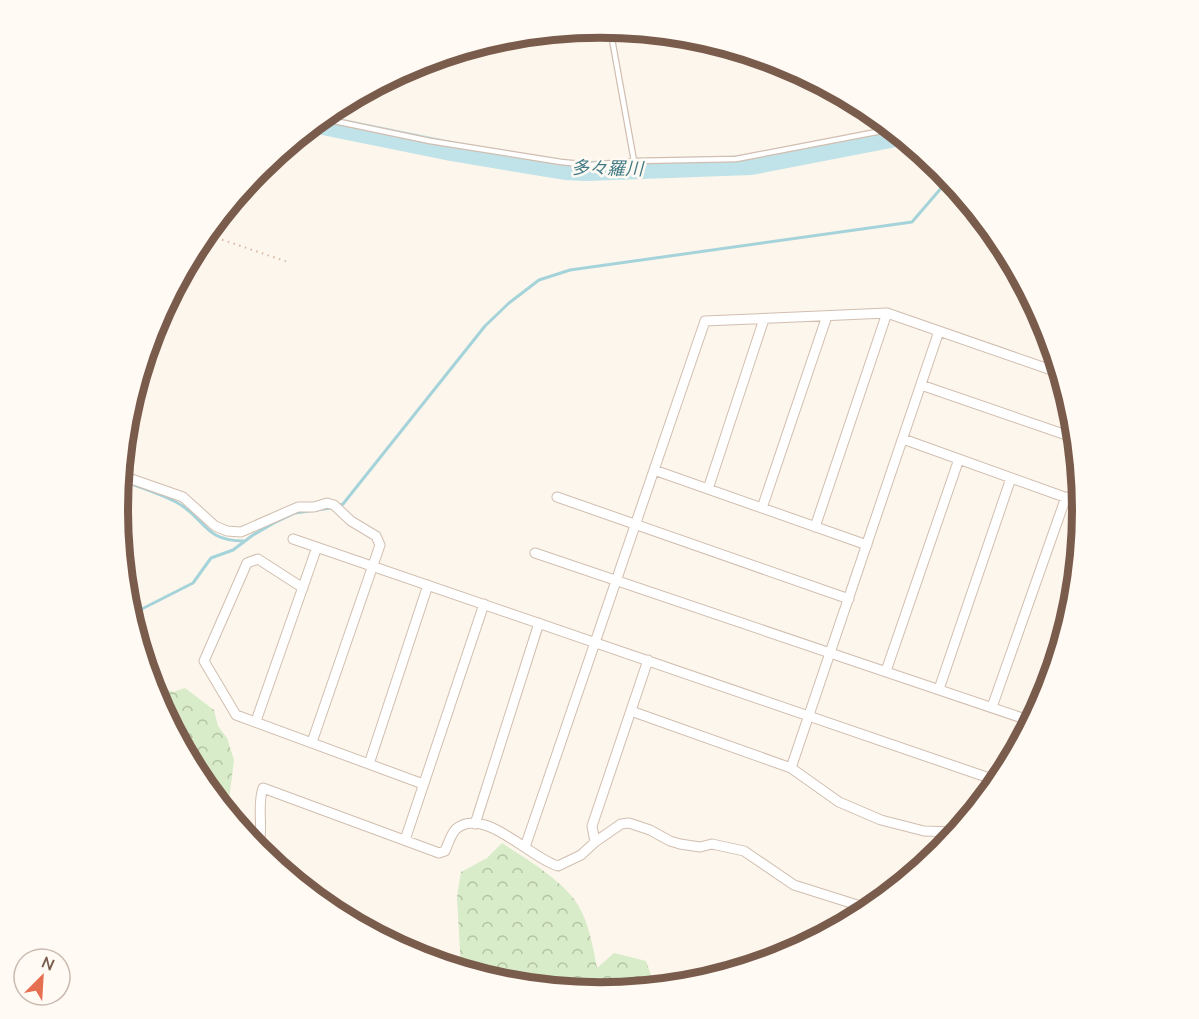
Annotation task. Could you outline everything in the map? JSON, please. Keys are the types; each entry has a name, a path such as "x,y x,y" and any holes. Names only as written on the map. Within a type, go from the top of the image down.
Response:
{"street":[{"path":"815,526 887,313"},
{"path":"525,847 705,321 887,313 1049,368"},
{"path":"762,508 827,316"},
{"path":"708,489 764,319"},
{"path":"791,768 939,331"},
{"path":"921,385 1065,434"},
{"path":"903,439 1071,499"},
{"path":"886,671 959,459"},
{"path":"654,470 867,545"},
{"path":"129,478 183,497 215,526 227,531 241,532 298,507 314,507 327,503 376,536 380,545 312,742"},
{"path":"939,689 1011,478"},
{"path":"557,497 849,599"},
{"path":"992,707 1066,497"},
{"path":"293,539 988,778"},
{"path":"256,721 317,548"},
{"path":"536,554 1023,717"},
{"path":"303,588 258,559 247,563 204,662 236,715 423,784"},
{"path":"369,764 429,585"},
{"path":"405,840 484,604"},
{"path":"475,824 538,623"},
{"path":"595,842 592,826 648,660"},
{"path":"631,711 791,768 839,802 881,820 924,831 944,832"},
{"path":"262,838 260,796 263,788 439,853 445,851 455,830 468,823 485,825 508,835 537,857 558,866 580,855 621,824 629,823 680,844 700,847 712,844 724,845 744,851 794,885 857,905"}],"lane":[{"path":"612,38 634,161"},
{"path":"332,121 430,141 591,165 634,161 736,159 881,131"}],"path":[{"path":"214,237 288,262"}],"green space":[{"path":"162,687 173,692 185,688 214,710 218,726 227,738 234,760 229,800 248,819 249,826 225,797 207,772 176,718"},
{"path":"502,843 563,887 578,905 585,919 597,968 614,953 646,961 652,978 600,982 569,980 507,972 460,960 457,897 461,872 487,858"}],"waterway":[{"name":"多々羅川","path":"325,125 451,151 565,170 586,171 751,165 891,138"},
{"path":"338,506 343,504 485,326 509,303 539,280 570,270 912,222 943,186"},
{"path":"129,483 186,508 212,533 231,540 244,541"},
{"path":"139,610 193,583 211,558 233,550 274,523 295,513 331,508"}]}
